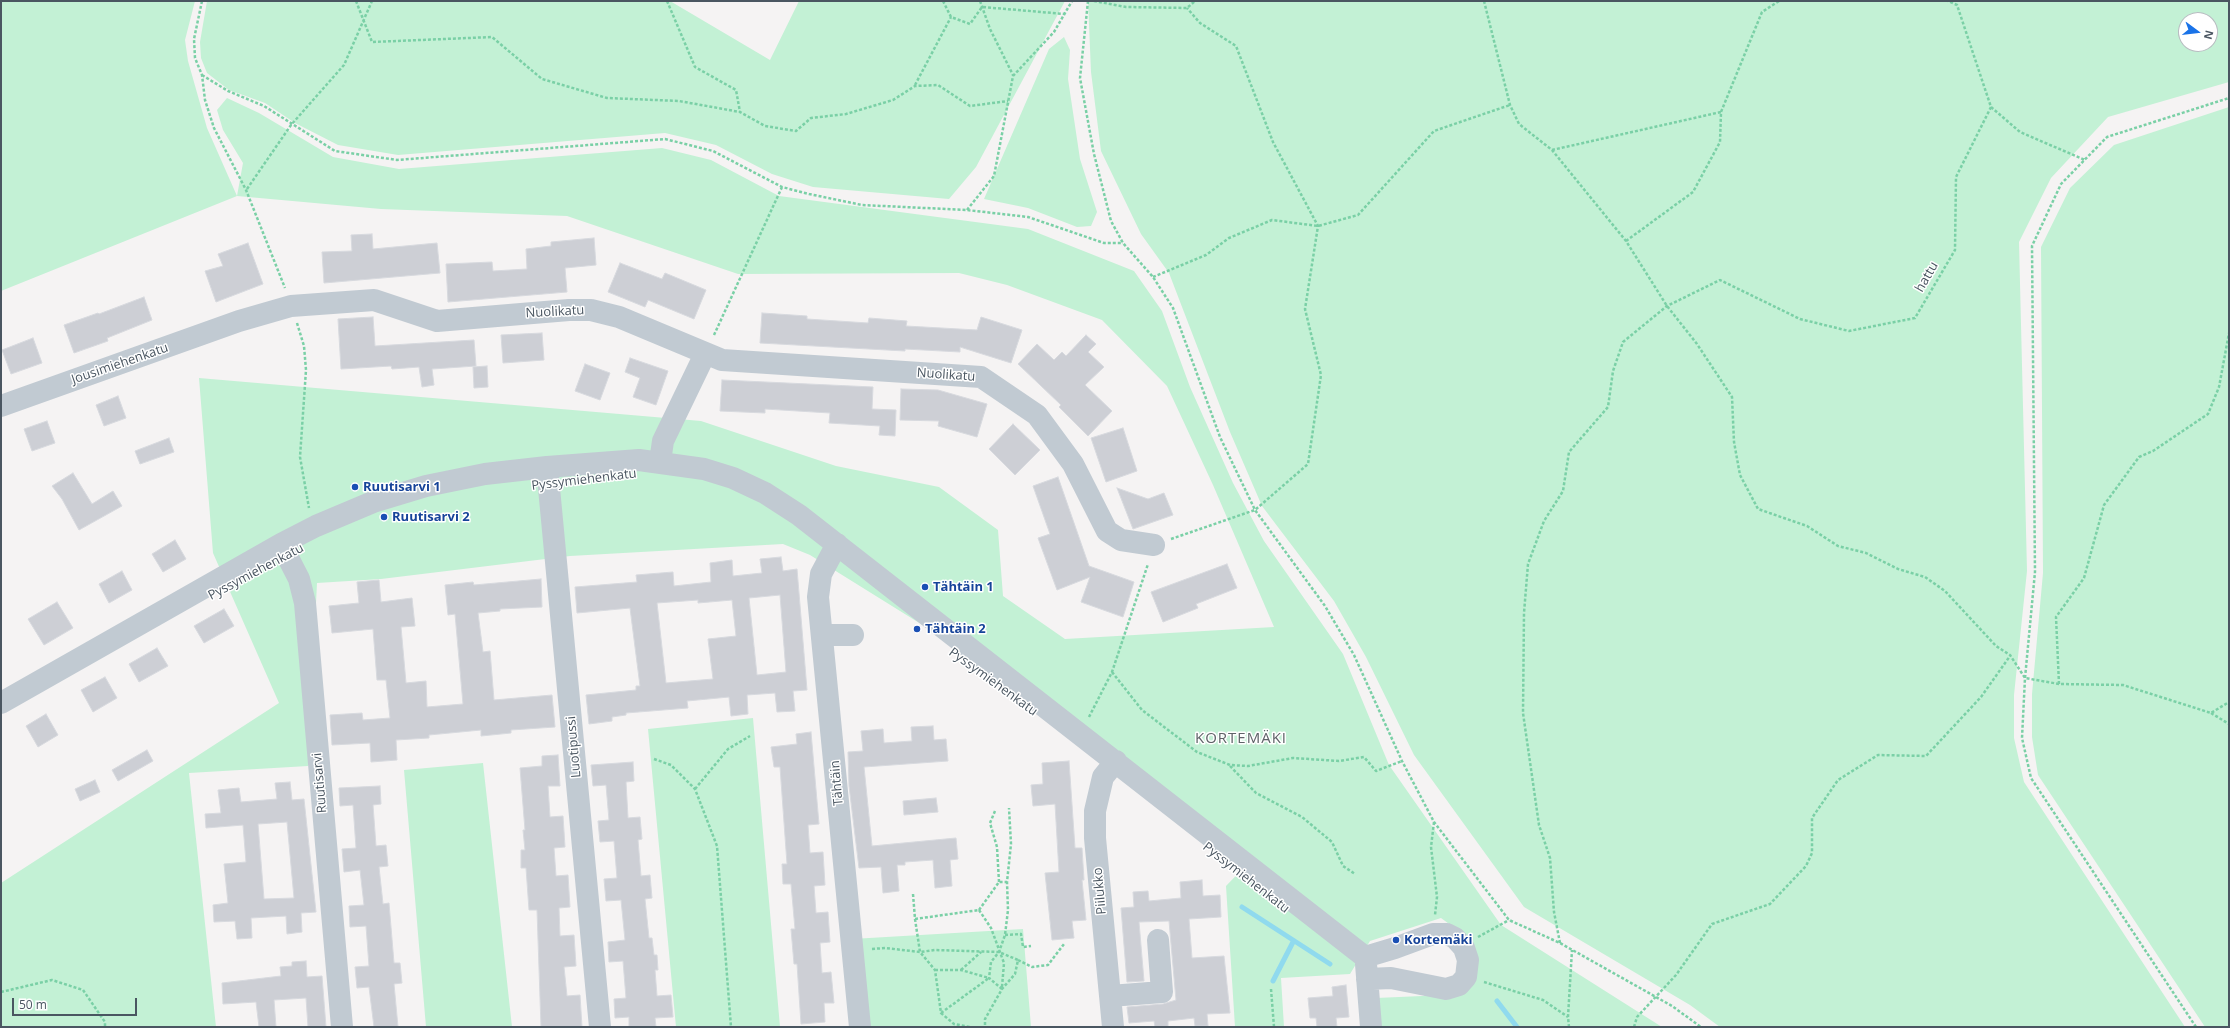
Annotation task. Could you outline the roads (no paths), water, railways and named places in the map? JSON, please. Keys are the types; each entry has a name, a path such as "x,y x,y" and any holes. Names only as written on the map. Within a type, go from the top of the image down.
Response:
{"street":[{"name":"Nuolikatu","path":"291,306 374,300 437,321 569,310 591,310 619,318 722,360 982,377 1037,415 1074,464 1107,531 1121,540 1154,545"},
{"name":"Jousimiehenkatu","path":"1,406 240,321 291,306"},
{"path":"660,462 663,441 705,354"},
{"name":"Pyssymiehenkatu","path":"1,702 281,544 316,526 373,502 426,486 486,474 547,467 639,460 704,469 733,478 765,492 837,544 1365,957"},
{"name":"Luotipussi","path":"547,467 600,1027"},
{"name":"Ruutisarvi","path":"281,544 299,579 305,603 342,1027"},
{"name":"Tähtäin","path":"837,544 828,559 819,585 822,635 860,1027"},
{"path":"822,635 854,635"},
{"name":"Piilukko","path":"1113,1027 1095,838 1095,811 1103,776 1116,761"},
{"path":"1367,979 1391,978 1446,989 1459,985 1466,977 1468,960 1464,948 1455,938 1447,934 1433,934 1365,957 1371,1027"},
{"path":"1110,996 1162,992 1158,940"}],"waterway":[{"path":"1242,907 1330,964"},
{"path":"1273,981 1293,942"},
{"path":"1497,1001 1517,1027"}],"place":[{"name":"Ruutisarvi 1","path":"355,487"},
{"name":"Ruutisarvi 2","path":"384,517"},
{"name":"Tähtäin 1","path":"925,587"},
{"name":"Tähtäin 2","path":"917,629"},
{"name":"Kortemäki","path":"1396,940"}],"district":[{"name":"KORTEMÄKI","path":"1241,739"}]}
